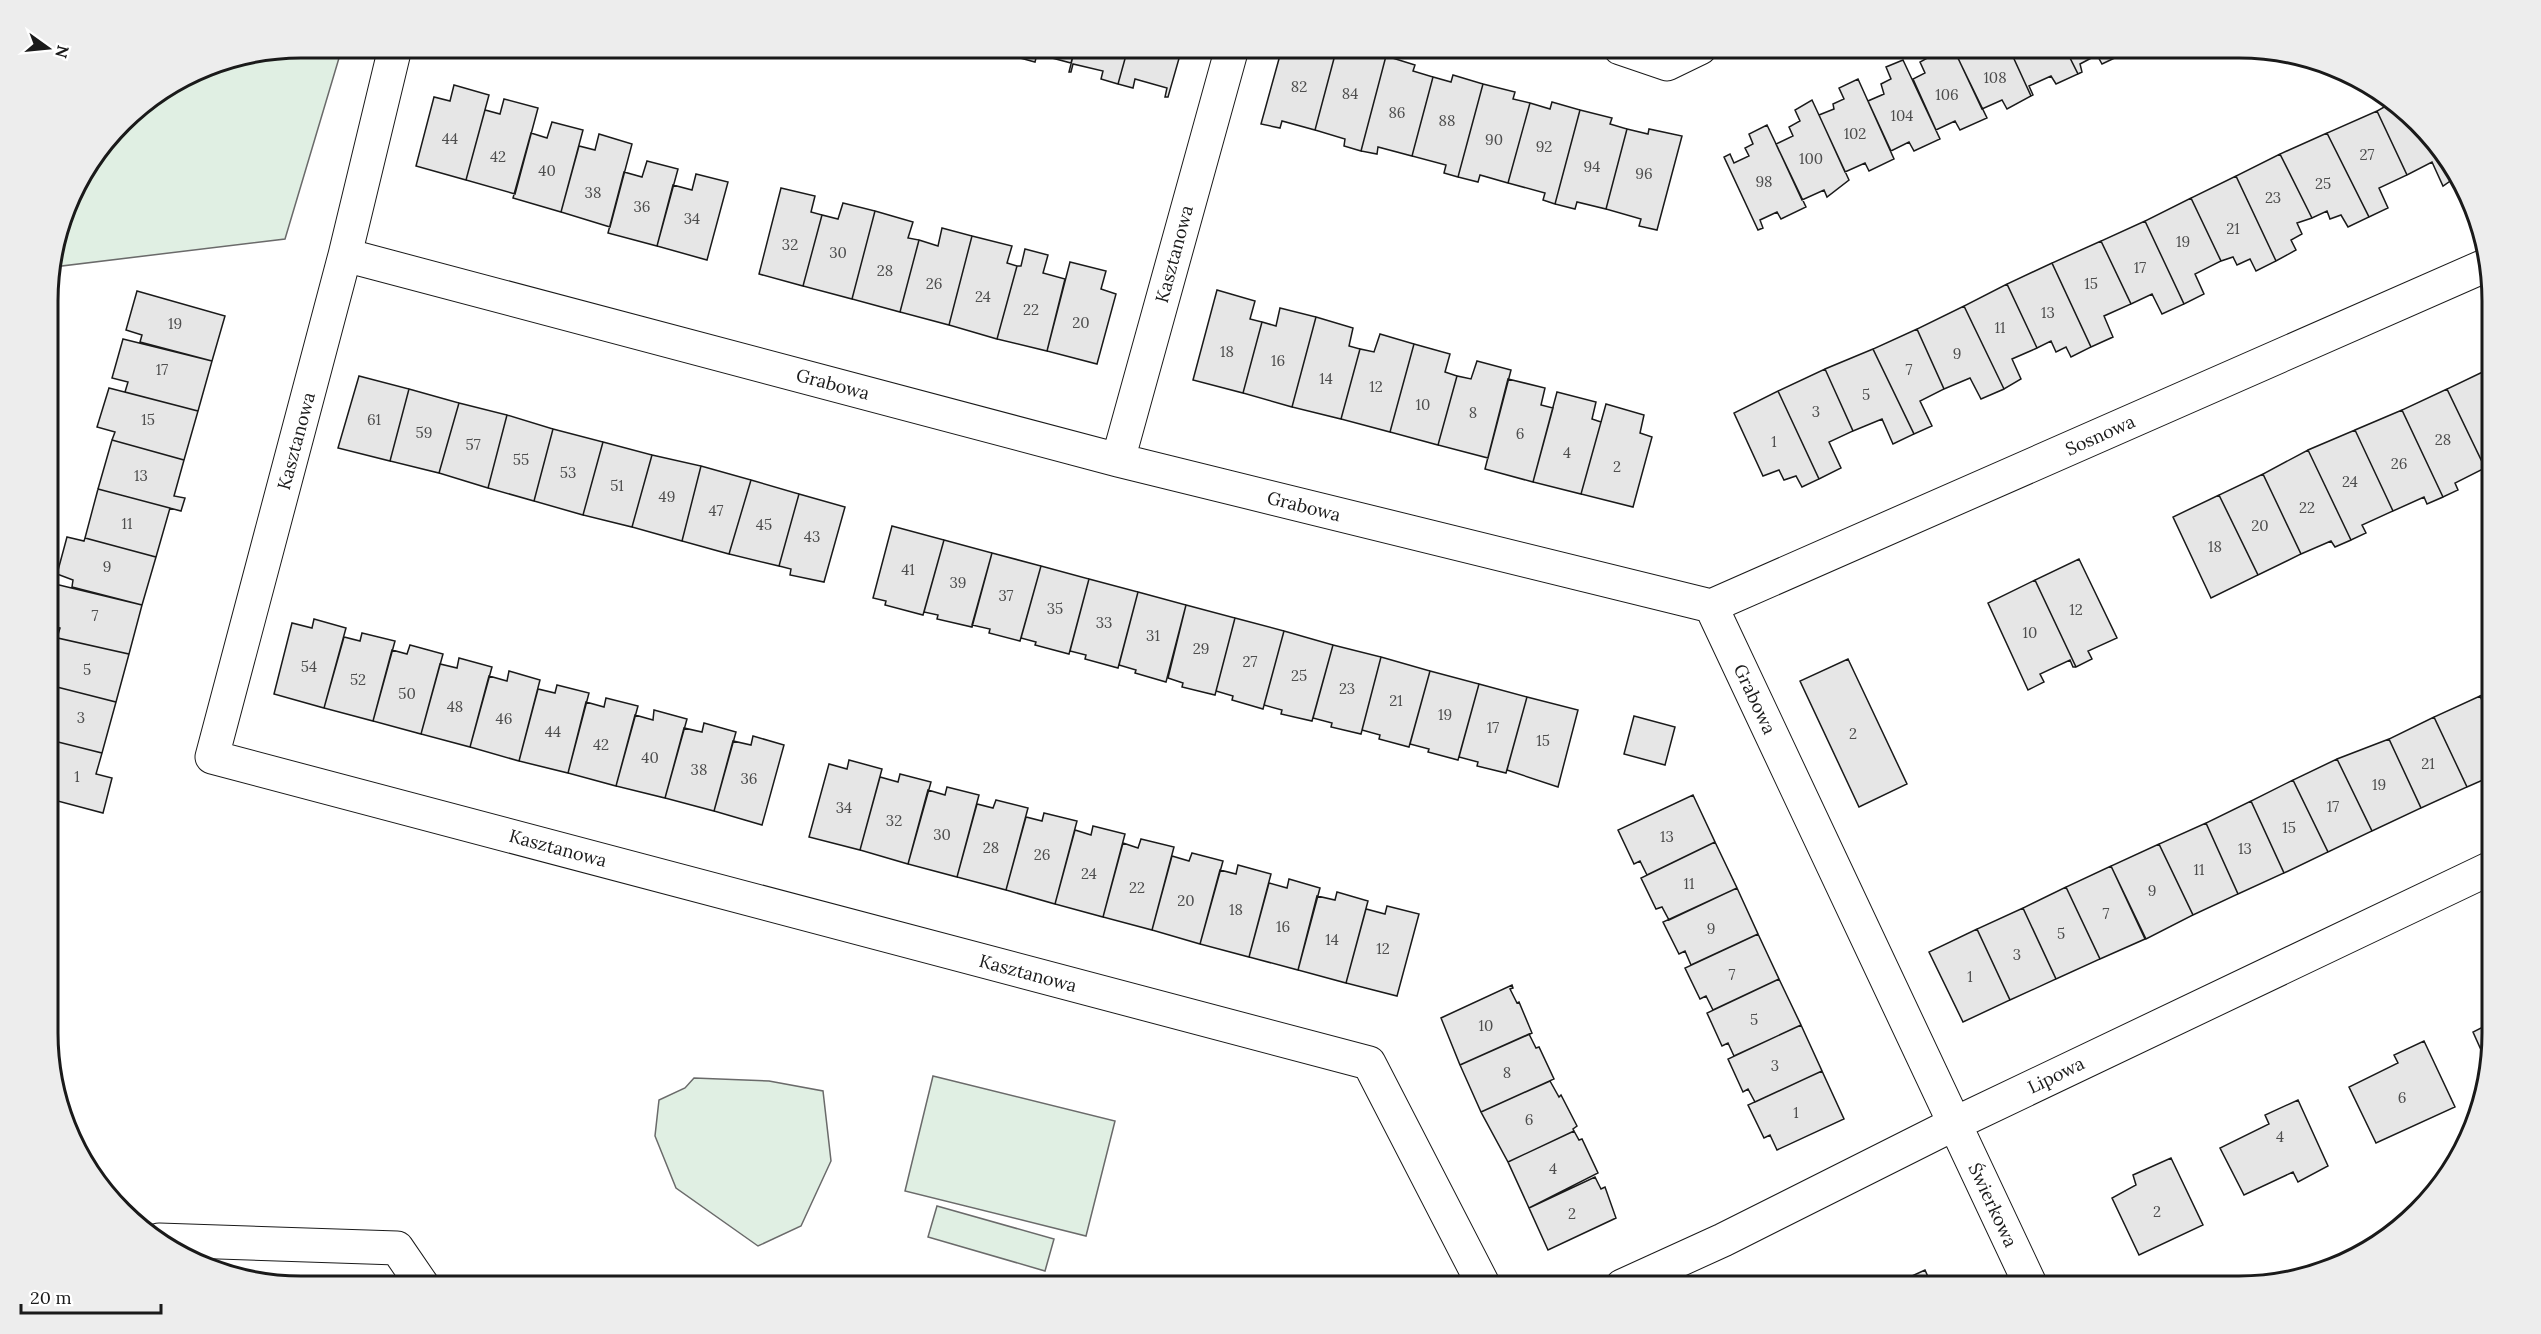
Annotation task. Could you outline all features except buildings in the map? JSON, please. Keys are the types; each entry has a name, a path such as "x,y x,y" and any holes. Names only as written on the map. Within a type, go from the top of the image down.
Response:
{"street":[{"name":"Kasztanowa","path":"393,58 345,255 212,757 1369,1064 1479,1276"},
{"name":"Kasztanowa","path":"1118,460 1229,58"},
{"path":"1649,58 1667,64 1679,58"},
{"name":"Grabowa","path":"345,255 1118,460 1711,606 1954,1124"},
{"name":"Sosnowa","path":"1711,606 2480,268"},
{"name":"Lipowa","path":"1644,1276 1723,1240 1954,1124 2482,872"},
{"name":"Świerkowa","path":"1954,1124 2026,1276"},
{"path":"177,1241 397,1248 416,1276"}],"green space":[{"path":"339,58 285,239 62,266 71,224 91,180 119,141 154,109 180,91 224,71 254,63 286,59"},
{"path":"933,1076 1115,1121 1086,1236 905,1191"},
{"path":"694,1078 769,1081 823,1091 831,1161 801,1226 758,1246 676,1188 655,1136 659,1100 685,1088"},
{"path":"937,1206 1054,1239 1045,1271 928,1237"}]}
